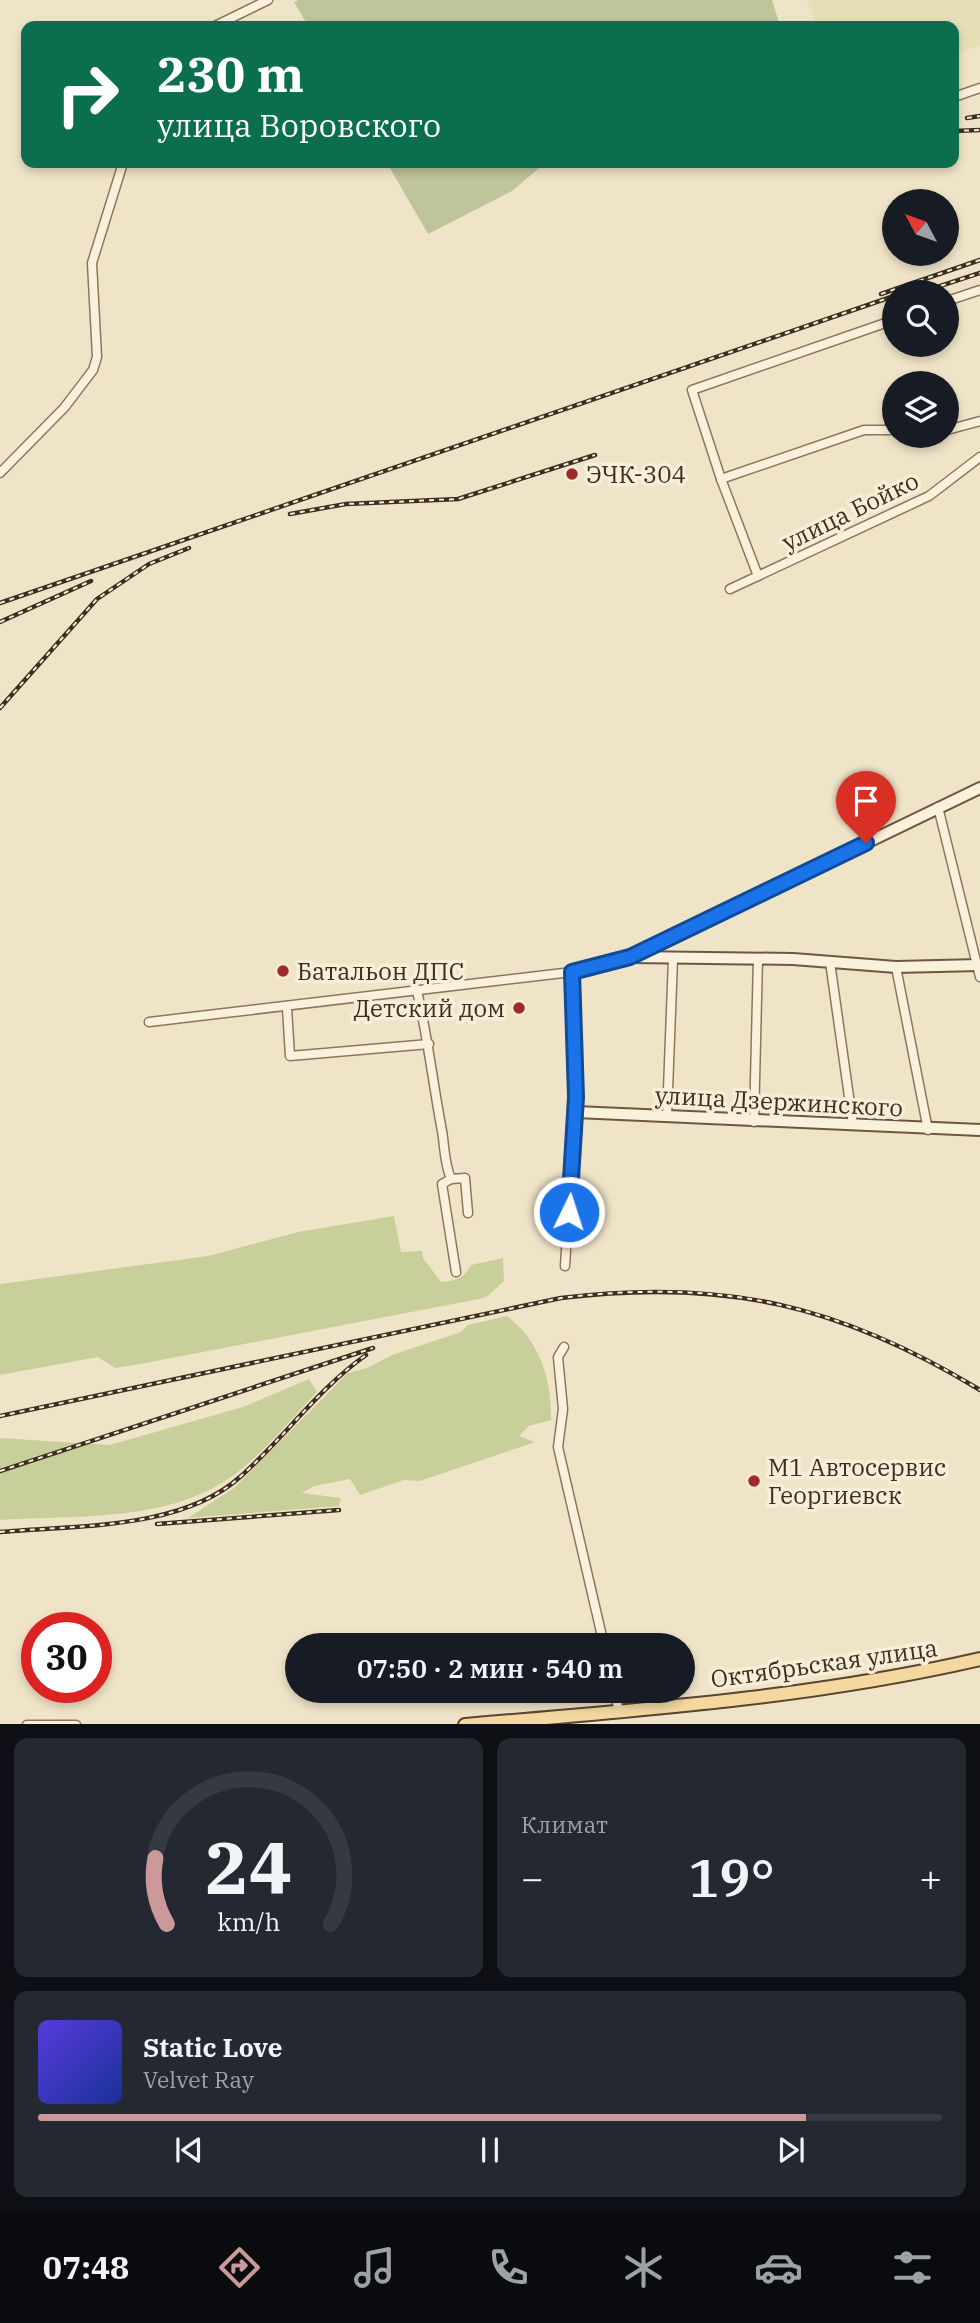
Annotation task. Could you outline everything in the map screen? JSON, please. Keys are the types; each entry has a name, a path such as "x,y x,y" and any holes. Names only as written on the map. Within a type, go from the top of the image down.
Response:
{"main road":[{"name":"Октябрьская улица","path":"465,1724 598,1719 619,1711 814,1691 905,1676 980,1659"}],"street":[{"path":"225,21 268,0"},
{"path":"959,95 980,88"},
{"path":"0,473 64,408 93,370 97,357 92,263 120,168"},
{"path":"959,297 980,290"},
{"path":"758,576 721,479 692,390 882,324"},
{"path":"959,427 980,422"},
{"path":"721,479 864,430 882,430"},
{"name":"улица Бойко","path":"730,589 929,496 980,457"},
{"path":"149,1022 287,1008 572,972 630,957 980,788"},
{"path":"630,957 758,958 896,967 979,969 938,807"},
{"path":"754,1122 758,958"},
{"path":"667,1116 673,959"},
{"path":"830,962 853,1125"},
{"path":"896,967 928,1130"},
{"path":"565,1266 576,1112 572,972"},
{"path":"417,991 429,1044 444,1143 443,1160 451,1179"},
{"path":"287,1008 290,1056 429,1044"},
{"name":"улица Дзержинского","path":"576,1112 928,1130 980,1130"},
{"path":"456,1272 442,1184 451,1179 465,1178 468,1213"},
{"path":"564,1347 558,1357 563,1409 558,1447 601,1633"},
{"path":"617,1703 619,1711"},
{"path":"27,1724 76,1724"}],"shaded area":[{"path":"807,0 980,0 980,46 959,52 959,21 815,21"}],"green space":[{"path":"772,0 778,21 305,21 294,2"},
{"path":"390,168 539,168 512,191 428,234"},
{"path":"394,1216 401,1252 422,1251 423,1258 441,1282 459,1278 471,1265 503,1258 504,1281 488,1296 479,1299 135,1365 115,1368 98,1357 0,1375 0,1284 208,1256 298,1232"},
{"path":"507,1316 536,1349 546,1376 551,1420 529,1426 519,1436 535,1442 420,1481 404,1480 360,1495 350,1479 314,1486 302,1493 341,1498 339,1506 188,1518 234,1488 348,1373 461,1332 468,1325"},
{"path":"309,1379 317,1392 249,1463 212,1488 184,1500 124,1513 0,1520 0,1438 110,1445 243,1407"}],"railway":[{"path":"967,118 980,116"},
{"path":"959,131 980,130"},
{"path":"881,294 980,260"},
{"path":"959,280 980,273"},
{"path":"0,603 882,300"},
{"path":"290,514 346,504 458,499 595,455"},
{"path":"0,708 97,599 149,564 189,548"},
{"path":"0,622 91,581"},
{"path":"0,1416 561,1298 620,1293 676,1292 728,1296 829,1318 878,1337 980,1390"},
{"path":"0,1471 373,1348"},
{"path":"0,1532 126,1522 188,1507 216,1494 240,1477 332,1383 366,1355"},
{"path":"157,1524 339,1510"}],"place":[{"name":"ЭЧК-304","path":"572,474"},
{"name":"Батальон ДПС","path":"283,971"},
{"name":"Детский дом","path":"519,1008"},
{"name":"М1 Автосервис Георгиевск","path":"754,1481"}],"route":[{"path":"569,1212 576,1097 572,972 630,957 866,843"}]}
